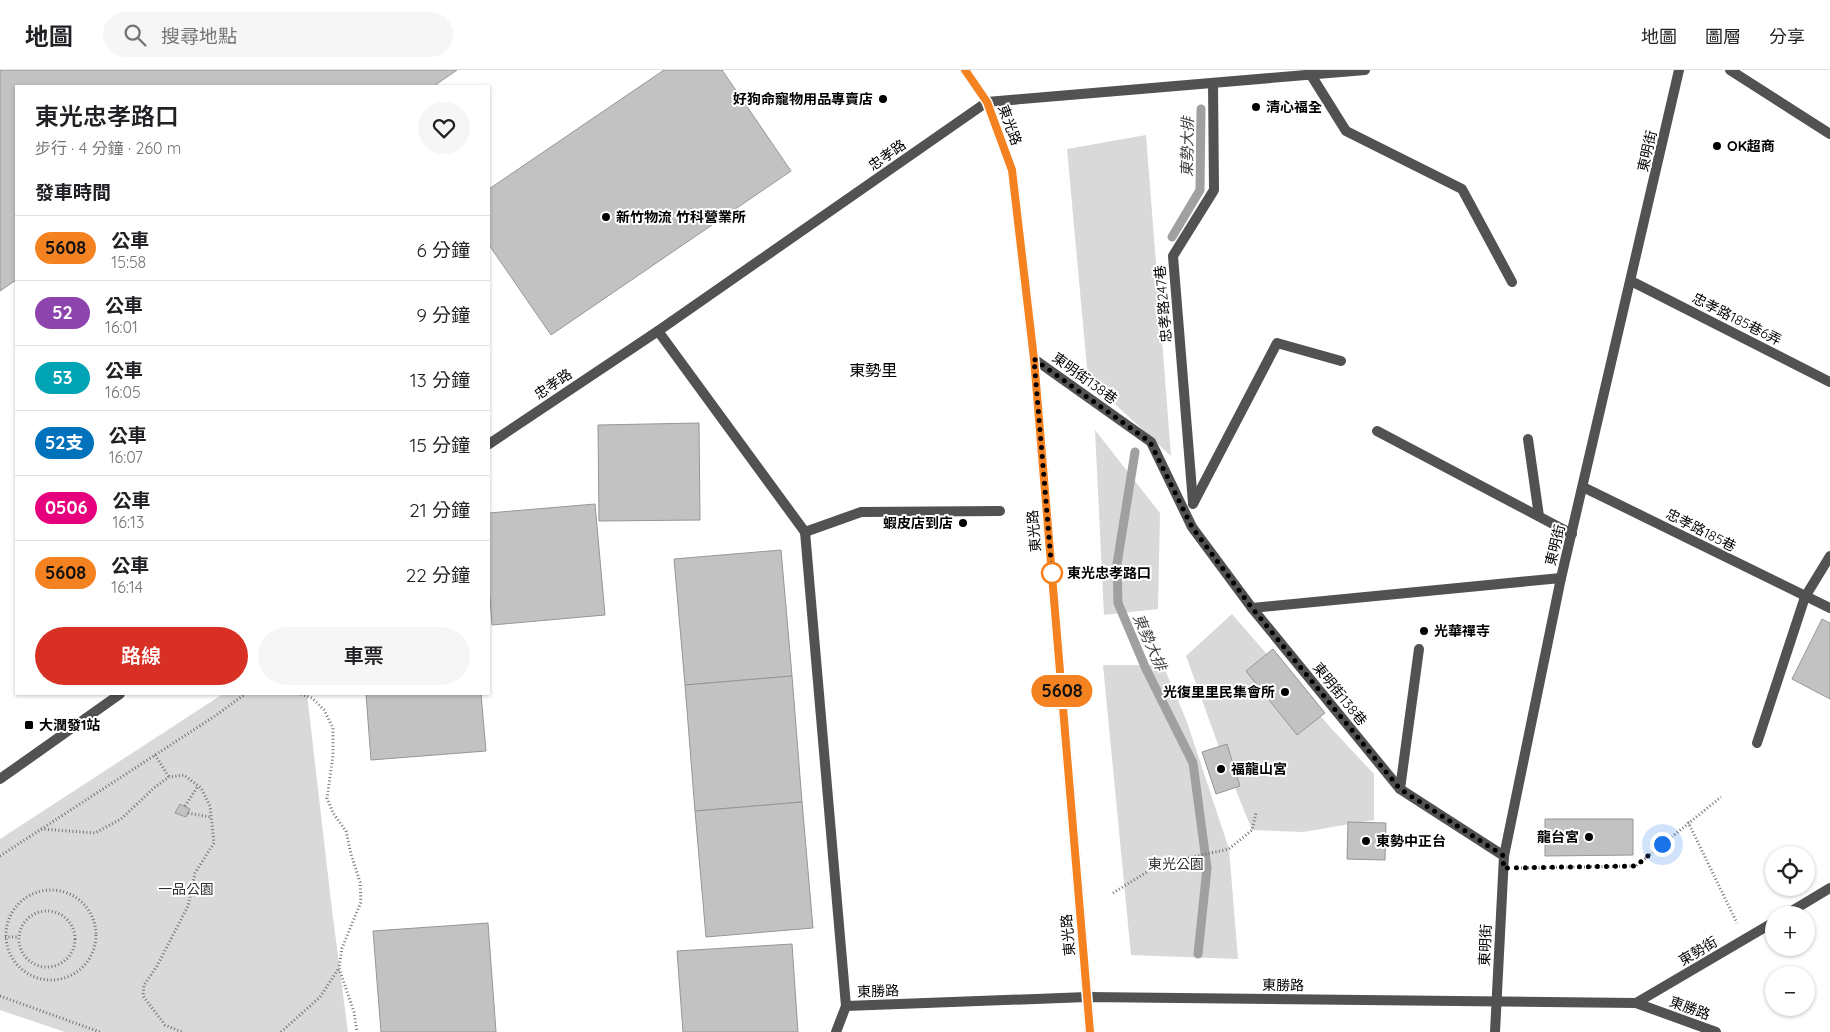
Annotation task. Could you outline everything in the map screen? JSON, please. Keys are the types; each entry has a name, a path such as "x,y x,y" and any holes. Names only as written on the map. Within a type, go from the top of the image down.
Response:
{"street":[{"name":"東光路","path":"965,70 987,102 1012,170 1034,359 1090,1032"},
{"path":"987,102 1214,83 1311,72 1365,70"},
{"name":"東明街","path":"1495,1032 1495,1001 1504,856 1561,578 1584,487 1679,70"},
{"path":"1730,70 1830,134"},
{"path":"1311,72 1346,131 1462,189 1512,282"},
{"name":"忠孝路247巷","path":"1193,503 1173,256 1214,190 1214,83"},
{"name":"忠孝路","path":"490,443 658,331 987,102"},
{"name":"忠孝路185巷6弄","path":"1631,281 1830,382"},
{"path":"658,331 805,532 846,1006 836,1032"},
{"path":"1187,516 1277,343 1341,361"},
{"name":"東明街138巷","path":"1034,359 1150,442 1192,527 1252,608 1400,789 1504,856"},
{"path":"1377,431 1572,534"},
{"path":"1528,439 1538,516"},
{"name":"忠孝路185巷","path":"1584,487 1805,598 1830,608"},
{"path":"805,532 861,512 1000,511"},
{"path":"1757,743 1805,598 1830,556"},
{"path":"1252,608 1561,578"},
{"path":"1400,789 1420,649"},
{"path":"0,779 119,695"},
{"path":"1800,906 1830,888"},
{"name":"東勢街","path":"1636,1003 1765,927"},
{"name":"東勝路","path":"846,1006 1087,997 1636,1003 1716,1032"}],"path":[{"path":"0,856 215,716 243,695"},
{"path":"281,1032 320,997 339,968 342,948 361,902 360,882 350,854 346,831 333,813 327,798 333,756 333,728 324,710 312,698 304,695"},
{"path":"155,755 169,777"},
{"path":"41,829 95,834 121,819 155,787 169,777 184,775 198,786 210,806 214,843 195,873 188,906 157,966 144,985 143,996 165,1025 182,1032"},
{"path":"185,806 198,786"},
{"path":"1503,868 1636,866 1720,797"},
{"path":"188,813 210,818"},
{"path":"1113,893 1160,864 1229,849 1252,830 1256,813"},
{"path":"1688,822 1744,939"},
{"path":"50,889 64,891 76,897 87,907 94,919 97,934 94,950 86,963 75,973 60,979 45,979 30,975 17,965 9,952 5,937 8,919 23,899 36,892 50,889"},
{"path":"44,911 54,912 63,916 70,923 74,932 74,950 62,963 45,968 28,961 22,954 19,946 19,937 21,927 27,919 44,911"},
{"path":"5,937 19,937"},
{"path":"339,968 354,1012 357,1032"},
{"path":"0,996 100,1032"}],"green space":[{"path":"1146,135 1171,456 1088,379 1067,149"},
{"path":"1095,430 1160,513 1158,609 1104,615"},
{"path":"1232,614 1330,727 1374,774 1374,820 1303,832 1252,830 1223,758 1186,656"},
{"name":"東光公園","path":"1103,665 1163,665 1187,722 1229,849 1238,959 1131,955"},
{"name":"一品公園","path":"221,695 307,695 348,1032 65,1032 0,1010 0,839"}],"building":[{"path":"0,70 457,70 435,85 15,85 15,281 0,291"},
{"name":"新竹物流 竹科營業所","path":"664,70 722,70 791,171 551,335 490,246 490,188"},
{"path":"699,423 700,520 599,521 598,425"},
{"path":"595,504 605,615 492,625 490,598 490,513"},
{"path":"781,550 792,676 685,685 674,559"},
{"path":"1822,619 1830,623 1830,699 1792,679"},
{"name":"光復里里民集會所","path":"1273,649 1325,713 1297,735 1246,671"},
{"path":"792,676 802,802 695,811 685,685"},
{"path":"366,695 481,695 486,751 371,760"},
{"name":"福龍山宮","path":"1227,744 1240,786 1216,794 1202,752"},
{"path":"802,802 813,928 706,937 695,811"},
{"path":"180,804 190,809 186,817 175,813"},
{"name":"龍台宮","path":"1545,819 1633,819 1633,855 1545,856"},
{"name":"東勢中正台","path":"1348,822 1386,823 1385,860 1347,859"},
{"path":"488,923 496,1032 381,1032 373,931"},
{"path":"792,944 798,1032 683,1032 677,951"}],"waterway":[{"name":"東勢大排","path":"1172,237 1200,190 1201,109"},
{"name":"東勢大排","path":"1135,452 1117,564 1118,603 1146,669 1193,763 1207,868 1198,954"}],"bus line":[{"name":"5608","path":"965,70 987,102 1012,170 1034,359 1090,1032"}],"place":[{"name":"好狗命寵物用品專賣店","path":"883,99"},
{"name":"清心福全","path":"1256,107"},
{"name":"OK超商","path":"1717,146"},
{"name":"新竹物流 竹科營業所","path":"606,217"},
{"name":"蝦皮店到店","path":"963,523"},
{"name":"東光忠孝路口","path":"1052,573"},
{"name":"光華禪寺","path":"1424,631"},
{"name":"光復里里民集會所","path":"1285,692"},
{"name":"大潤發1站","path":"29,725"},
{"name":"福龍山宮","path":"1221,769"},
{"name":"龍台宮","path":"1589,837"},
{"name":"東勢中正台","path":"1366,841"}],"district":[{"name":"東勢里","path":"873,370"}],"route":[{"path":"1052,573 1034,359 1150,442 1192,527 1252,608 1400,789 1504,856 1503,868 1636,866 1662,844"}]}
